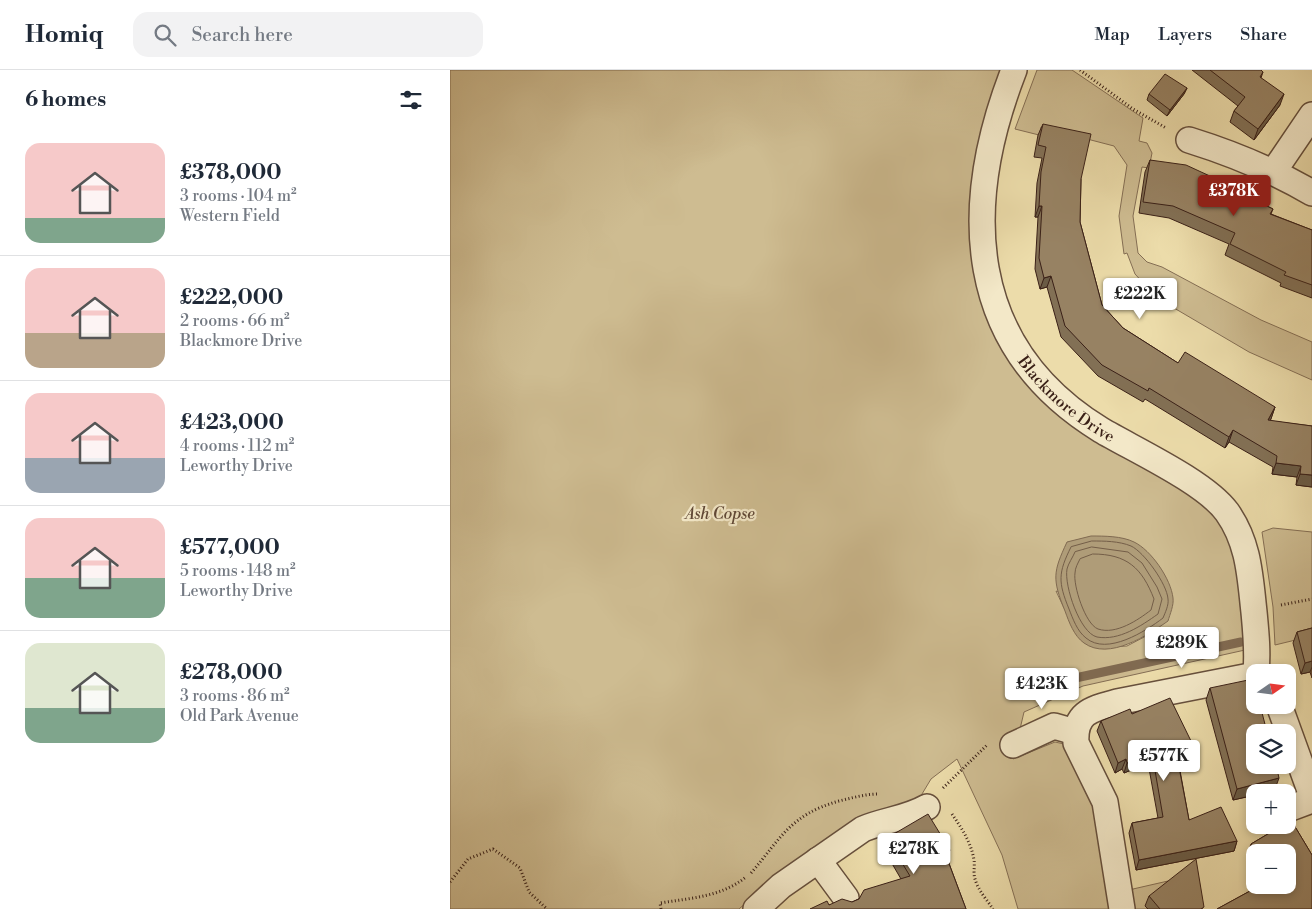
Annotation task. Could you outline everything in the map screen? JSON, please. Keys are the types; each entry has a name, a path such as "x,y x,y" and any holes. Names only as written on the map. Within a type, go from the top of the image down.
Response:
{"street":[{"name":"Blackmore Drive","path":"1014,70 1000,106 990,143 982,208 986,265 999,313 1012,344 1034,375 1062,404 1118,440 1194,483 1225,510 1240,532 1251,571 1257,645 1256,664"},
{"path":"1274,170 1312,115"},
{"path":"1189,140 1274,170 1312,193"},
{"path":"1122,909 1104,802 1076,743 1075,732 1078,721 1086,713 1096,708 1246,676"},
{"path":"1282,714 1312,798 1296,806"},
{"path":"1013,745 1054,726 1075,732"},
{"path":"756,909 781,886 862,830 877,823 911,816 931,802"},
{"path":"818,860 846,898"}],"path":[{"path":"1080,70 1133,108 1169,129 1190,135 1189,140"},
{"path":"993,909 974,876 975,866 968,838 952,814 931,802 956,773 992,740 1004,735 1013,745"},
{"path":"661,909 660,904 709,896 730,889 750,875 784,832 811,811 855,797 881,794"},
{"path":"450,882 468,858 494,849 520,868 529,892 547,909"}],"green space":[{"name":"Ash Copse","path":"450,70 1006,70 988,109 988,317 1011,363 1026,383 1048,406 1075,427 1202,502 1233,536 1245,650 1083,686 1024,712 1013,759 1055,742 1064,744 1099,816 1113,909 1018,909 1002,855 957,759 931,779 916,804 855,819 786,868 739,909 450,909","holes":["1056,591 1148,635 1127,646 1097,648 1064,608"]},
{"path":"1037,70 1072,70 1143,118 1139,141 1147,143 1152,153 1149,168 1142,167 1133,216 1138,253 1147,262 1162,267 1261,320 1312,342 1312,380 1249,352 1157,298 1135,274 1127,253 1124,254 1119,216 1127,165 1114,146 1041,127 1039,135 1015,129"},
{"path":"1273,528 1312,532 1312,636 1275,645 1273,607 1262,532"},
{"path":"1168,881 1146,906 1147,909 1133,909 1130,896 1133,889"}],"water":[{"path":"1091,536 1129,540 1147,551 1164,574 1173,598 1168,621 1139,639 1116,648 1094,648 1077,637 1072,629 1056,583 1059,561 1067,542"}],"building":[{"path":"1210,70 1261,70 1263,72 1260,77 1284,94 1258,129 1234,111 1245,97"},
{"path":"1165,74 1187,88 1170,110 1149,94"},
{"path":"1043,124 1091,134 1081,179 1080,222 1102,305 1123,328 1178,363 1185,352 1275,407 1268,420 1312,426 1312,475 1300,474 1301,466 1276,463 1277,456 1233,430 1229,437 1149,388 1148,391 1102,365 1065,326 1051,276 1044,278 1039,258 1042,206 1039,206 1041,172 1046,147 1038,145"},
{"path":"1150,160 1186,165 1238,189 1240,193 1273,209 1270,214 1312,230 1312,285 1284,275 1286,272 1230,244 1235,233 1173,206 1143,202"},
{"path":"1312,628 1312,661 1305,663 1297,632"},
{"path":"1246,680 1246,714 1262,714 1265,724 1246,724 1246,774 1278,774 1279,778 1256,784 1246,784 1246,787 1237,789 1210,688"},
{"path":"1170,698 1191,741 1175,746 1189,820 1221,807 1237,841 1139,860 1132,823 1163,817 1152,753 1127,763 1126,759 1118,763 1101,721 1130,709 1132,714"},
{"path":"928,814 950,850 945,853 966,909 810,909 827,901 829,905 842,899 852,902 859,899 864,890 910,876 887,838"},
{"path":"1296,828 1312,855 1312,909 1217,909 1246,893 1296,894 1296,844 1251,844 1268,834 1296,834"},
{"path":"1196,859 1204,907 1201,909 1160,909 1149,896"}],"waterway":[{"path":"1034,687 1241,642"}]}
